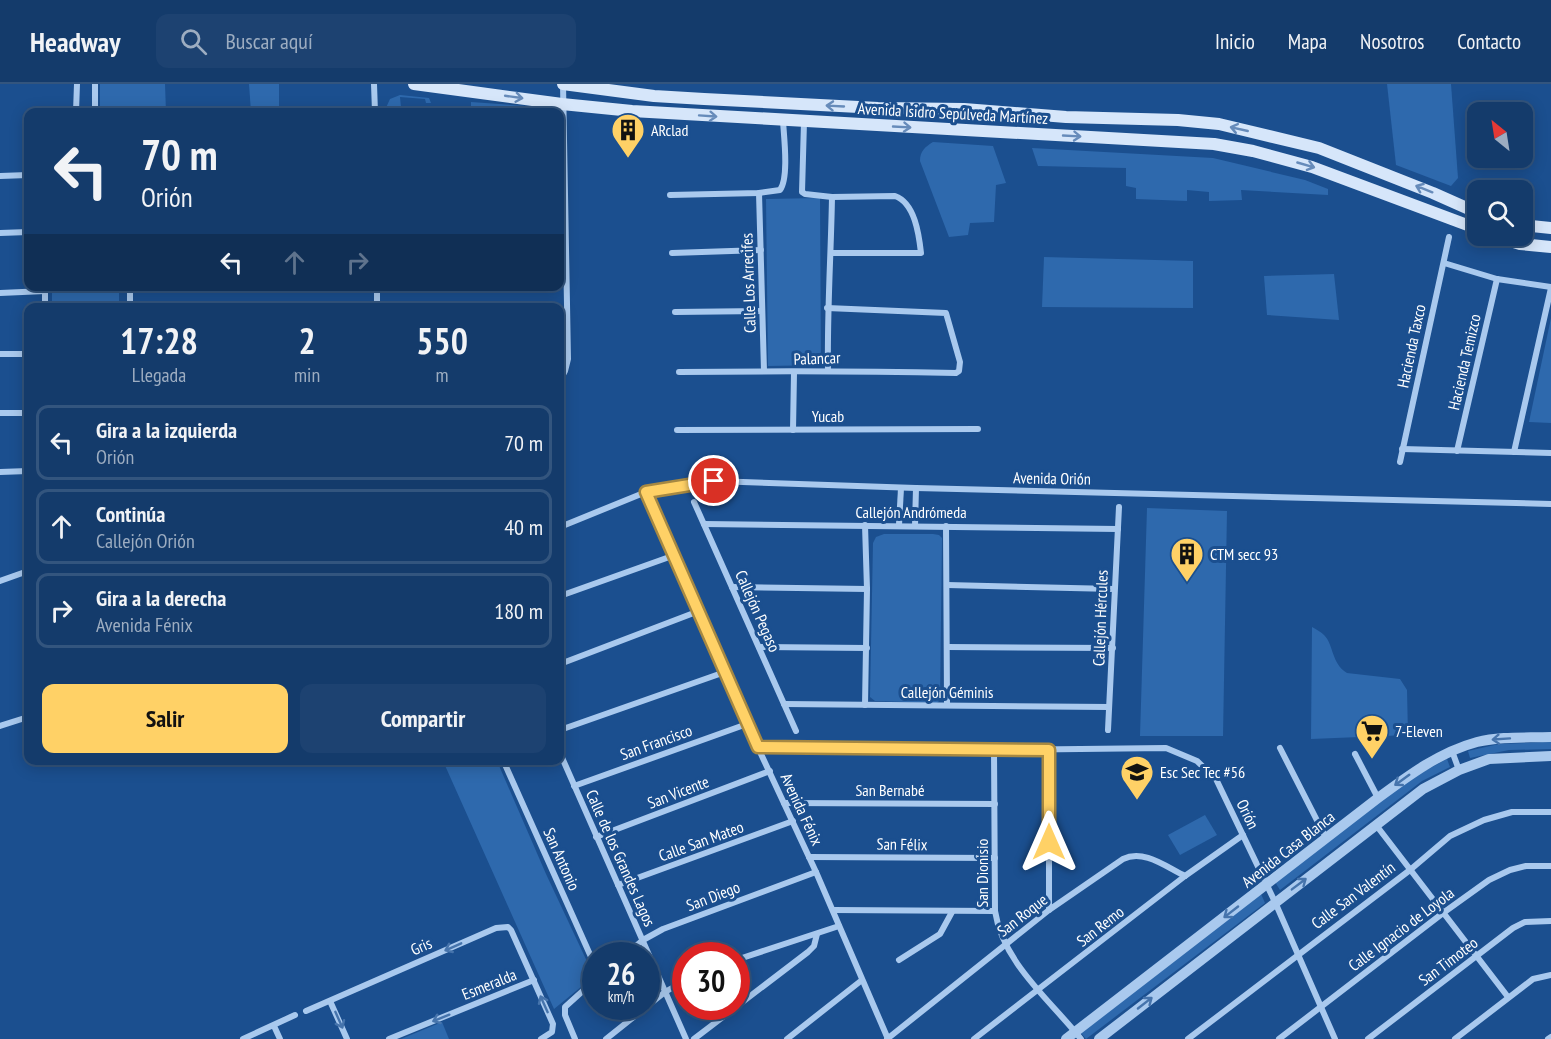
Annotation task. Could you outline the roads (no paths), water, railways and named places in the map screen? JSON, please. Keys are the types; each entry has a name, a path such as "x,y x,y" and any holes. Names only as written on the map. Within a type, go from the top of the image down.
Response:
{"main road":[{"name":"Avenida Isidro Sepúlveda Martínez","path":"414,84 452,86 562,104 632,111 1214,144 1253,151 1312,167 1467,225"},
{"name":"Avenida Isidro Sepúlveda Martínez","path":"563,84 665,97 878,108 964,109 1050,116 1178,120 1219,124 1319,148 1467,208"},
{"path":"1013,133 1047,128 1050,125 1050,116"},
{"path":"1533,226 1551,228"},
{"path":"1533,245 1551,247"}],"street":[{"path":"76,108 77,84"},
{"path":"95,84 95,108"},
{"path":"374,84 375,108"},
{"path":"562,108 563,84"},
{"path":"670,195 759,193 780,190 784,176 783,121"},
{"path":"804,122 802,192 832,197 896,196 908,205 919,238 921,254 831,253"},
{"path":"0,176 24,175"},
{"path":"564,189 568,359 564,369"},
{"name":"Calle Los Arrecifes","path":"759,193 765,371"},
{"path":"828,370 827,308 832,197"},
{"path":"0,233 24,232"},
{"name":"Hacienda Taxco","path":"1400,462 1449,237"},
{"path":"672,253 761,250"},
{"path":"1444,263 1497,279 1551,288 1514,452"},
{"name":"Hacienda Temizco","path":"1457,451 1497,279"},
{"path":"0,293 24,291"},
{"name":"Palancar","path":"679,372 794,373 828,370 956,373 959,371 960,362 946,313 827,308"},
{"path":"675,312 762,311"},
{"path":"0,354 24,354"},
{"path":"793,430 794,373"},
{"path":"0,413 24,413"},
{"name":"Yucab","path":"677,430 978,429"},
{"path":"1402,449 1551,453"},
{"path":"0,472 24,471"},
{"name":"Avenida Orión","path":"564,525 646,492 714,481 901,488 1551,504"},
{"path":"899,525 901,488"},
{"path":"915,526 916,488"},
{"name":"Avenida Fénix","path":"646,492 747,724 833,910 888,1039"},
{"name":"Callejón Pegaso","path":"694,502 796,731"},
{"name":"Callejón Hércules","path":"1108,730 1119,507"},
{"name":"Callejón Andrómeda","path":"704,524 1118,529"},
{"path":"865,525 867,588 865,705"},
{"path":"946,526 947,704"},
{"path":"564,595 675,555"},
{"path":"0,581 24,572"},
{"path":"947,585 1114,590"},
{"path":"732,587 867,588"},
{"path":"564,663 699,612"},
{"path":"759,647 867,648"},
{"path":"947,647 1113,648"},
{"path":"564,729 725,672"},
{"name":"Callejón Géminis","path":"784,704 1109,707"},
{"path":"0,726 24,718"},
{"name":"San Francisco","path":"574,786 747,724"},
{"name":"Avenida Casa Blanca","path":"1074,1037 1266,884 1425,765 1452,751 1490,740 1551,737"},
{"name":"Orión","path":"758,747 994,750 1166,748 1197,761 1216,779 1275,902 1335,1039"},
{"path":"1280,748 1326,838"},
{"name":"San Dionisio","path":"994,750 995,911 998,927 1005,945 1074,1037"},
{"path":"1049,750 1049,910"},
{"path":"1452,751 1459,770"},
{"path":"1355,754 1378,798"},
{"name":"Avenida Casa Blanca","path":"1099,1039 1423,789 1459,770 1489,759 1551,756"},
{"name":"Calle de los Grandes Lagos","path":"564,762 686,1039"},
{"name":"San Antonio","path":"505,765 584,942"},
{"name":"San Vicente","path":"596,837 770,771"},
{"name":"San Bernabé","path":"784,803 995,804"},
{"name":"Calle San Valentín","path":"1188,1039 1410,870 1450,836 1484,820 1512,812 1551,812"},
{"name":"Calle San Mateo","path":"618,885 793,821"},
{"path":"1376,825 1508,997"},
{"name":"San Remo","path":"974,1039 1185,876 1243,835"},
{"name":"San Roque","path":"888,1039 1049,910 1114,864 1131,855 1142,855 1185,876"},
{"name":"San Félix","path":"809,857 995,858"},
{"name":"Calle Ignacio de Loyola","path":"1279,1039 1489,880 1510,870 1526,866 1551,866"},
{"name":"San Diego","path":"641,942 663,929 816,872"},
{"path":"833,910 995,911"},
{"path":"899,960 940,934 952,912"},
{"name":"San Timoteo","path":"1368,1039 1476,956 1525,922 1551,921"},
{"path":"750,956 839,926"},
{"name":"Gris","path":"306,1011 496,928 503,927 511,930 534,980"},
{"path":"694,1039 808,952 814,946 817,934"},
{"path":"1455,1039 1533,979 1551,975"},
{"name":"Esmeralda","path":"389,1039 534,980 554,1028 541,1039"},
{"path":"787,1039 862,980"},
{"path":"606,1039 672,988"},
{"path":"575,1039 565,1015 565,1007 582,992"},
{"path":"330,1001 347,1039"},
{"path":"243,1039 295,1015"},
{"path":"274,1026 280,1039"}],"place":[{"name":"ARclad","path":"628,159"},
{"name":"CTM secc 93","path":"1187,583"},
{"name":"7-Eleven","path":"1372,760"},
{"name":"Esc Sec Tec #56","path":"1137,801"}]}
